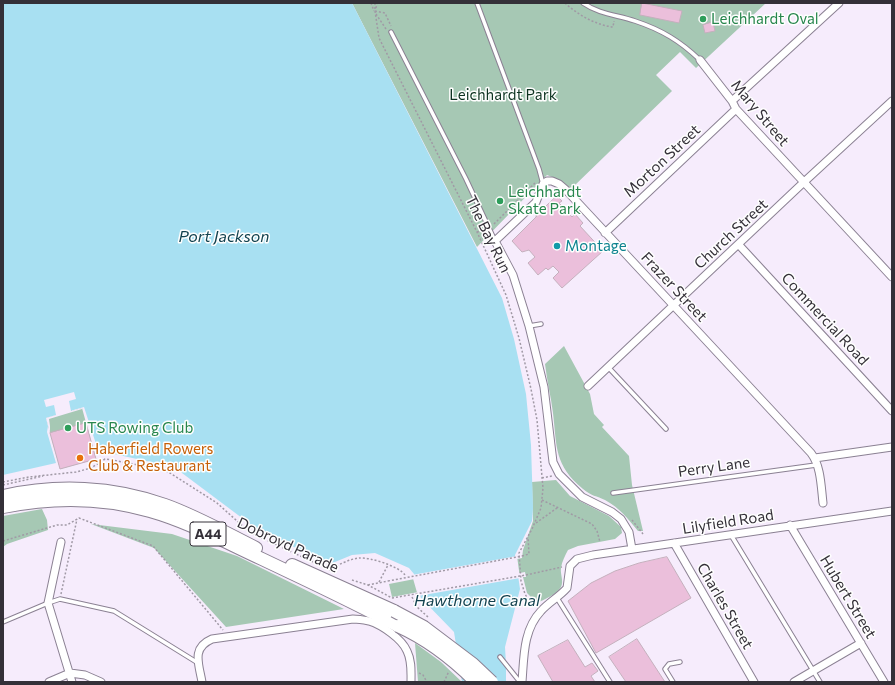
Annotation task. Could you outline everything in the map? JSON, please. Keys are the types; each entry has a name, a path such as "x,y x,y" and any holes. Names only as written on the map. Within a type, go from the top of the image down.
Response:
{"highway":[{"name":"Dobroyd Parade","path":"3,496 53,489 81,489 122,493 151,500 184,512 261,550 394,611 424,627 473,664 492,682"},
{"name":"Dobroyd Parade","path":"3,507 59,499 96,500 151,511 197,529 356,604 398,626 426,641 476,682"}],"street":[{"path":"732,101 839,3"},
{"name":"Mary Street","path":"700,60 732,101 736,109 892,277"},
{"name":"Church Street","path":"588,386 804,182 892,102"},
{"name":"Morton Street","path":"605,233 736,109"},
{"name":"Frazer Street","path":"540,182 552,181 559,184 566,190 816,461"},
{"path":"540,182 536,202 495,241 513,275 529,326 544,387 553,462 560,474 582,497 612,512 621,519 630,532 632,549"},
{"name":"Commercial Road","path":"739,245 892,411"},
{"path":"824,503 816,461 892,447"},
{"name":"Lilyfield Road","path":"570,566 577,560 584,557 790,525 892,511"},
{"name":"Hubert Street","path":"790,525 884,682"},
{"path":"61,542 48,603 72,682"},
{"name":"Charles Street","path":"674,543 754,682"},
{"path":"521,682 524,648 533,622 541,611 567,588 570,566"},
{"path":"202,682 198,652 202,644 212,639 353,619 369,621 386,630 402,642 411,663 411,682"},
{"path":"794,682 861,643"},
{"path":"50,682 70,673 85,676 101,682"}],"lane":[{"path":"476,3 539,169 540,182"},
{"name":"Mary Street","path":"583,3 596,10 645,24 683,44 700,60"},
{"path":"391,32 490,228 495,241"},
{"path":"529,326 540,324"},
{"path":"608,367 666,429"},
{"name":"Perry Lane","path":"613,493 816,461"},
{"path":"731,535 820,682"},
{"path":"556,598 610,682"},
{"path":"3,622 60,599 114,611 199,663"},
{"path":"500,657 521,682"},
{"path":"673,682 665,669 669,664 680,662"}],"path":[{"path":"371,3 375,12 384,28 391,32 391,25 385,14 375,12"},
{"name":"The Bay Run","path":"376,3 375,12 379,38 477,232 506,295 519,338 536,414 543,488 542,508 519,553 521,581 525,594 531,604 541,611"},
{"path":"565,3 572,9 596,23 613,27 616,16"},
{"path":"477,232 490,228 540,182"},
{"path":"3,483 48,475 76,472 91,468 105,459 164,470 217,503 246,529 336,573"},
{"path":"91,468 101,472"},
{"path":"542,500 592,524 597,531 600,542"},
{"path":"535,524 557,508"},
{"path":"3,541 57,526 67,525 79,518 153,546 228,636"},
{"path":"60,599 77,519"},
{"path":"368,585 529,554 528,537"},
{"path":"328,569 344,562 360,558 388,564 403,572 405,575"},
{"path":"379,582 388,564"},
{"path":"346,578 368,585 392,598 570,566"},
{"path":"411,673 423,675 426,682"}],"green space":[{"name":"Leichhardt Park","path":"352,3 766,3 696,68 680,52 656,75 672,91 572,188 569,188 557,179 547,175 477,247"},
{"path":"564,346 590,394 594,414 604,425 602,427 629,456 632,485 643,531 638,531 623,514 610,503 591,495 583,489 567,472 562,463 557,446 545,364"},
{"name":"UTS Rowing Club","path":"69,401 72,411 82,408 96,459 60,469 46,418 56,415 54,405"},
{"path":"556,480 570,496 609,516 621,527 622,533 615,539 578,546 568,550 561,568 562,585 553,595 537,603 527,593 523,577 526,577 525,572 392,597 389,584 522,558 523,550 533,521 532,482"},
{"path":"42,509 47,520 48,530 7,544 3,547 3,516"},
{"path":"91,524 172,534 237,556 344,609 226,627 154,548"},
{"path":"415,643 441,662 462,682 418,682"}],"water":[{"name":"Port Jackson","path":"3,3 352,3 502,298 514,339 526,394 531,445 533,508 532,521 515,555 520,589 505,647 506,682 462,682 454,632 421,598 414,574 409,568 375,553 352,555 330,564 258,530 174,467 114,454 104,454 96,444 84,407 46,418 48,426 47,432 56,463 3,475"}],"pier":[{"path":"74,392 76,399 69,401 71,411 82,409 49,419 50,433 46,418 56,415 54,405 46,407 44,400"},
{"path":"517,556 520,578 418,596 412,575"}],"building":[{"path":"642,3 682,11 679,23 640,15"},
{"path":"713,22 715,31 705,33 703,25"},
{"name":"Montage","path":"557,196 562,201 559,203 572,217 575,214 583,223 580,226 603,251 562,288 553,278 559,272 553,266 548,270 546,268 538,275 528,263 535,257 529,250 522,252 512,241"},
{"path":"86,423 96,459 60,469 50,433"},
{"path":"667,557 691,598 596,653 568,601 591,583 615,571 639,563"},
{"path":"637,639 665,682 626,682 609,657"},
{"path":"568,640 585,667 592,663 598,671 591,676 595,682 553,682 538,656"}],"place":[{"name":"Leichhardt Oval","path":"703,19"},
{"name":"Leichhardt Skate Park","path":"500,201"},
{"name":"Montage","path":"557,246"},
{"name":"UTS Rowing Club","path":"68,428"},
{"name":"Haberfield Rowers Club & Restaurant","path":"80,458"}],"water label":[{"name":"Hawthorne Canal","path":"477,601"}]}
